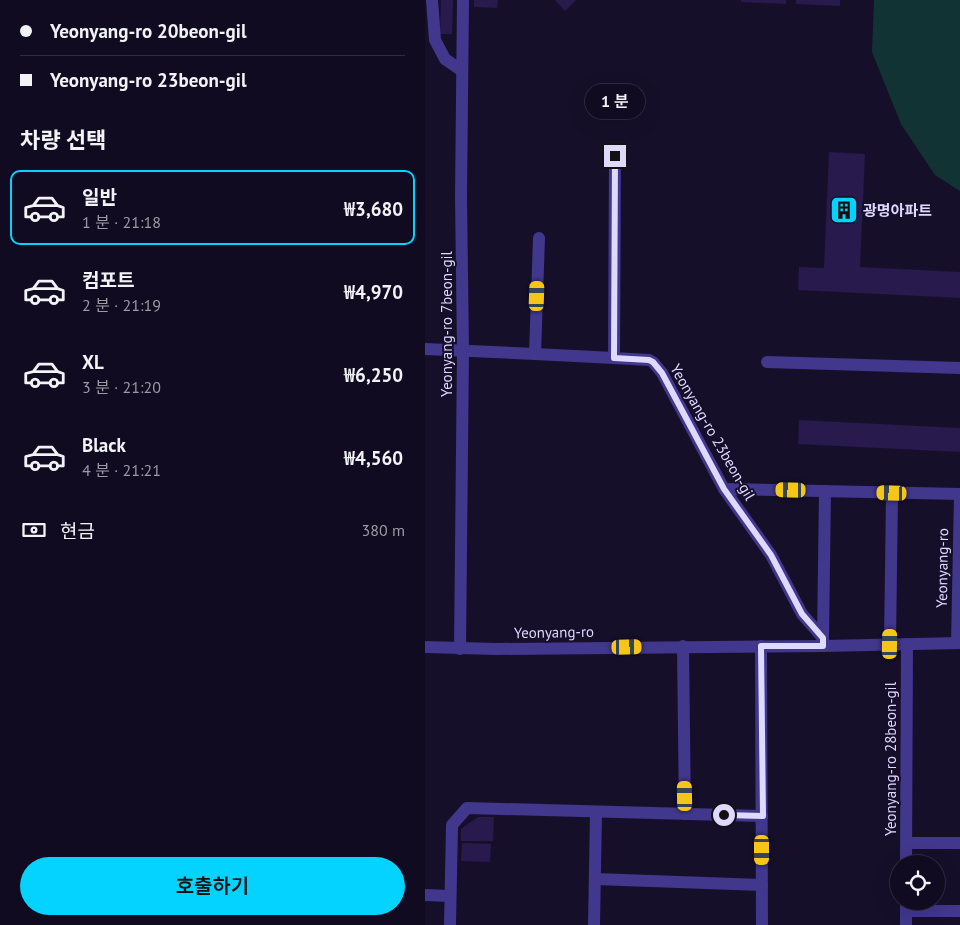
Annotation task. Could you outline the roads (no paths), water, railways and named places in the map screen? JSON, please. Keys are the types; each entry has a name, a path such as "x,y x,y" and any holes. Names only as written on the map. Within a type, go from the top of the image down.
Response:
{"street":[{"path":"432,0 435,40 431,45 461,70"},
{"name":"Yeonyang-ro 7beon-gil","path":"460,648 463,350 461,70 463,0"},
{"path":"425,349 614,358 615,156"},
{"path":"535,354 539,238"},
{"name":"Yeonyang-ro 23beon-gil","path":"614,358 644,358 653,362 662,373 724,489 771,555 802,614 823,642"},
{"path":"767,362 960,368"},
{"path":"724,489 960,494"},
{"path":"823,642 825,491"},
{"path":"890,644 892,493"},
{"name":"Yeonyang-ro","path":"425,646 460,648 761,646 823,642 890,644 959,643 960,494"},
{"name":"Yeonyang-ro 28beon-gil","path":"906,855 907,644"},
{"path":"683,646 685,814"},
{"path":"761,646 763,925"},
{"path":"450,925 452,825 467,808 763,816"},
{"path":"594,925 596,812"},
{"name":"Yeonyang-ro 28beon-gil","path":"907,843 960,843"},
{"path":"595,879 762,885"},
{"path":"425,895 451,896"},
{"path":"906,910 906,925"},
{"path":"945,910 960,911"}],"place":[{"name":"광명아파트","path":"844,210"}]}
